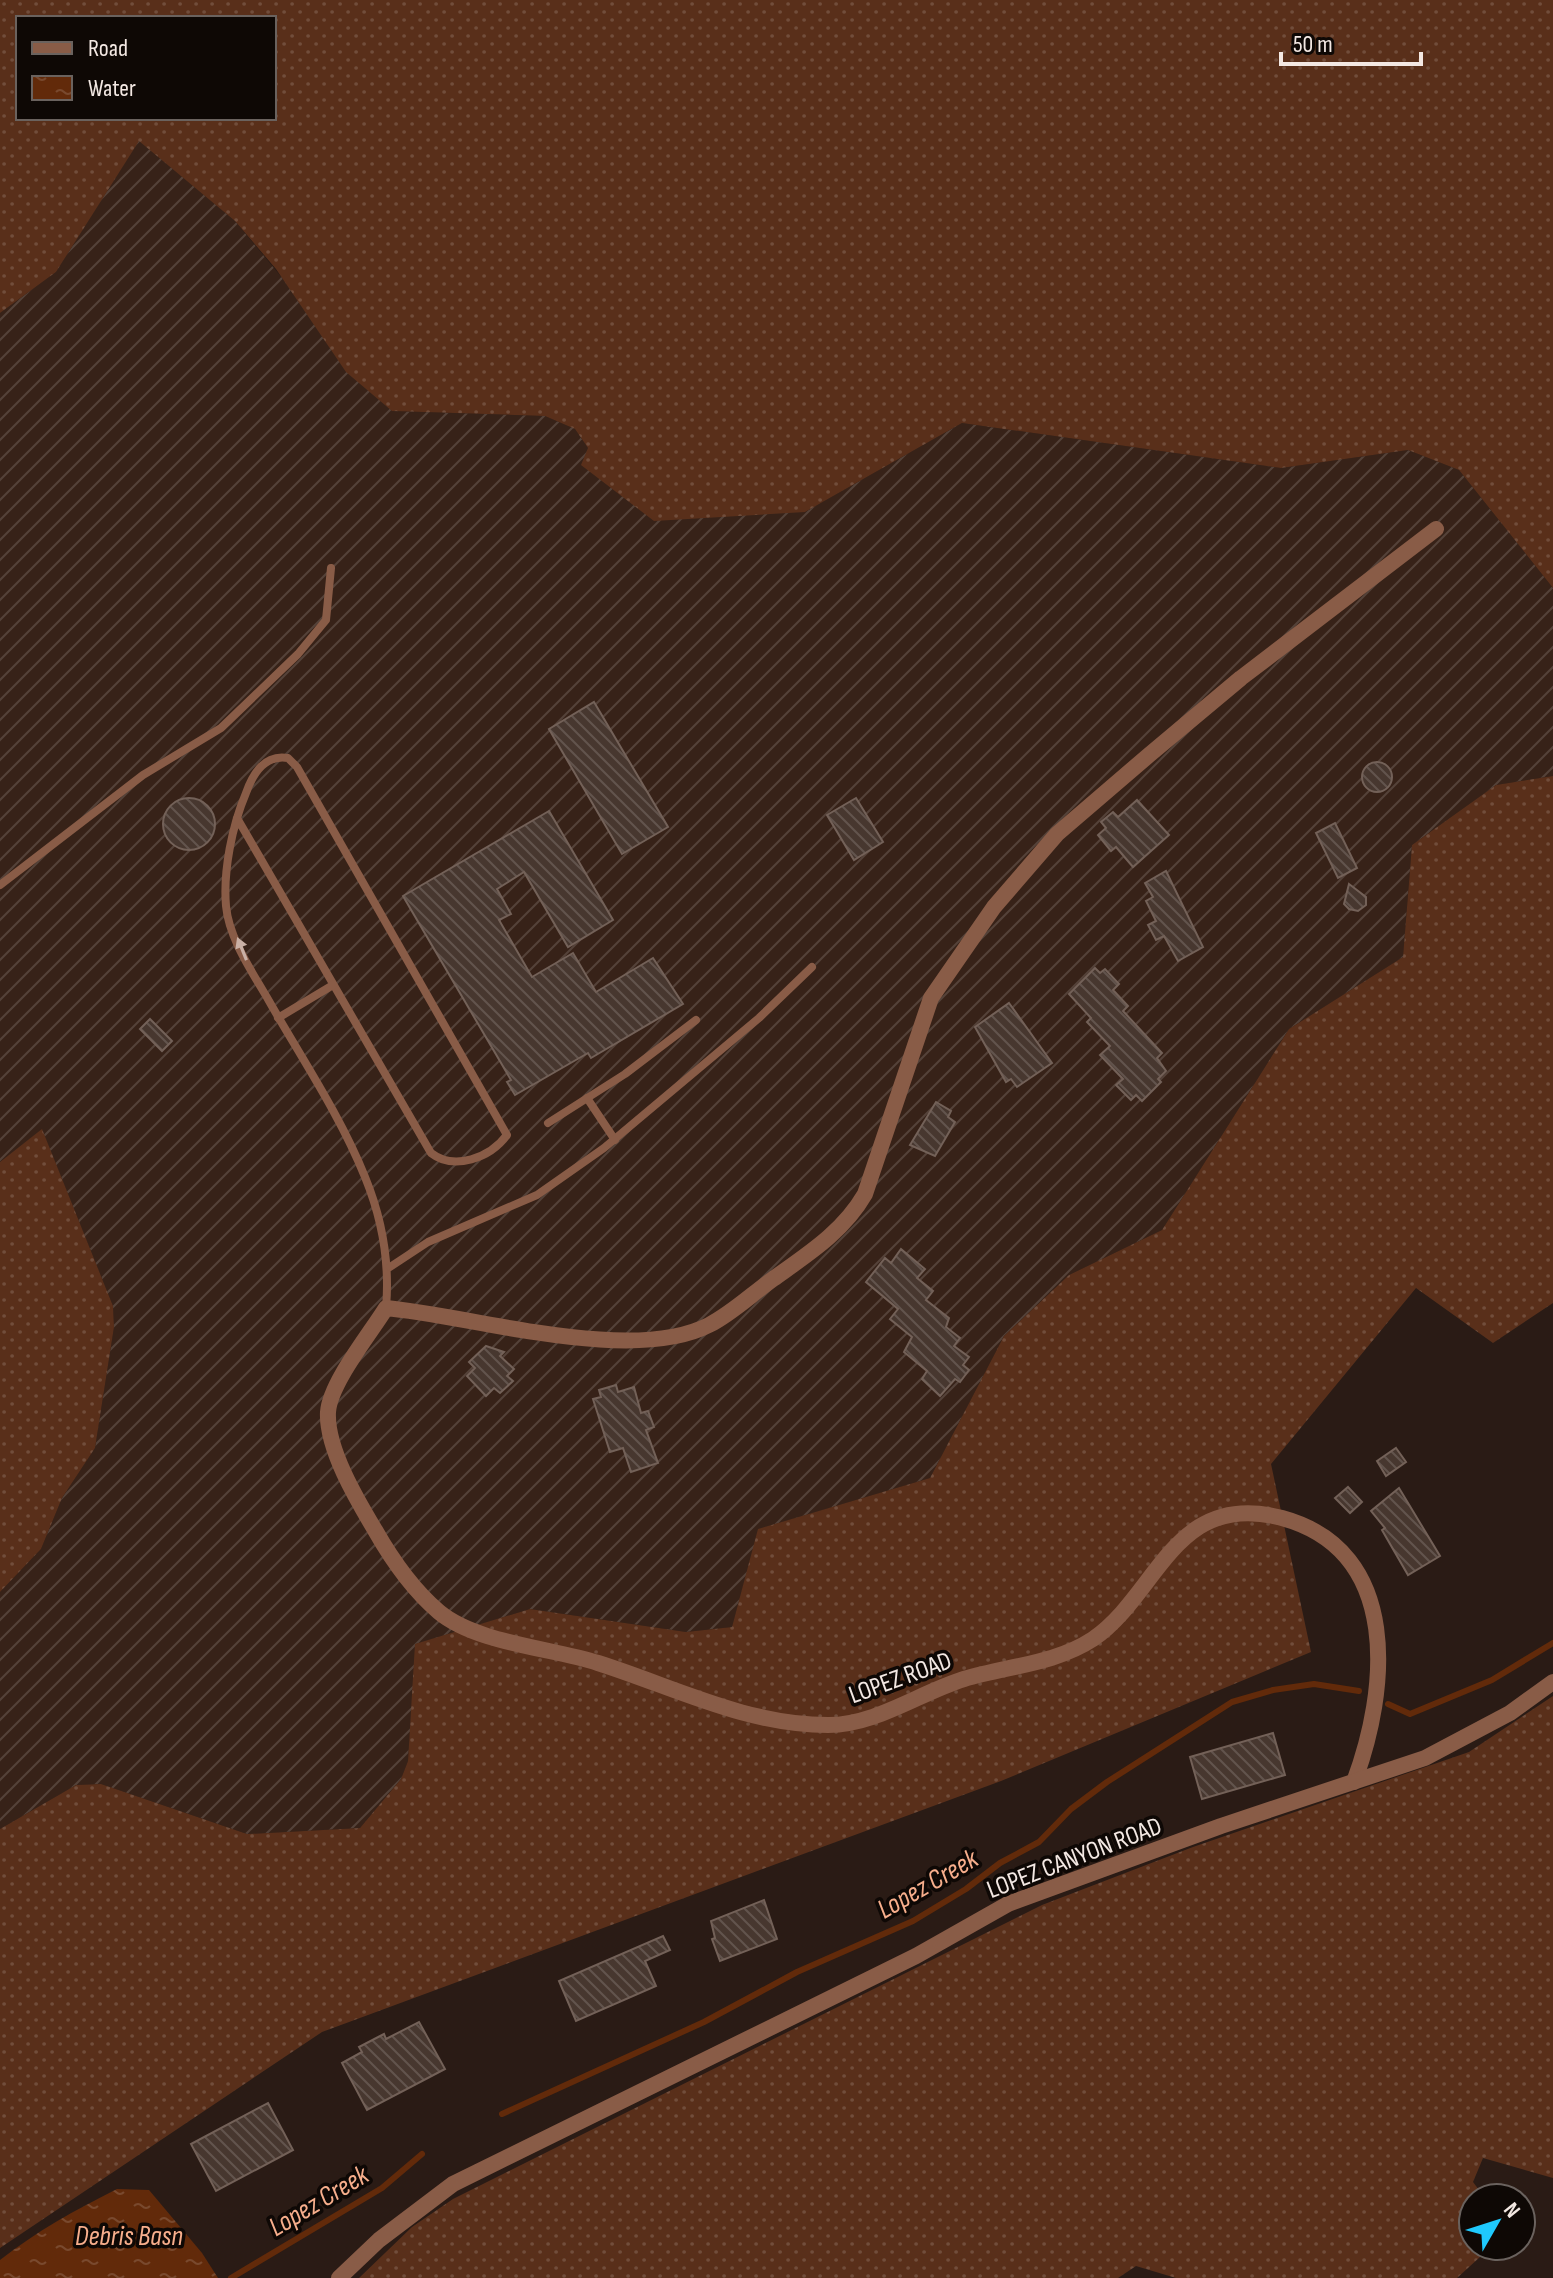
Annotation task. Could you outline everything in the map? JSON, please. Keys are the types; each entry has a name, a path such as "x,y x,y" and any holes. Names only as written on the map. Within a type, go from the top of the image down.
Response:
{"street":[{"path":"386,1308 429,1312 536,1333 660,1341 708,1326 821,1245 850,1219 865,1194 931,998 994,907 1057,834 1149,755 1241,678 1436,529"},
{"name":"LOPEZ ROAD","path":"386,1308 335,1390 328,1411 331,1433 351,1490 397,1568 440,1614 478,1632 601,1664 717,1707 778,1720 831,1725 872,1717 962,1680 1059,1656 1078,1648 1097,1636 1170,1551 1195,1530 1218,1519 1246,1515 1281,1518 1311,1531 1354,1565 1367,1584 1376,1613 1378,1650 1371,1728 1354,1782"},
{"name":"LOPEZ CANYON ROAD","path":"339,2278 379,2240 453,2184 916,1956 1008,1904 1221,1826 1425,1758 1464,1739 1553,1682"}],"lane":[{"path":"0,885 143,775 221,728 298,654 326,620 331,568"},
{"path":"237,818 431,1153 443,1163 454,1164 499,1145 507,1135 503,1123 297,767 288,758 269,760 259,768 246,790 237,818 226,908 244,957 354,1153 379,1218 390,1267 386,1308"},
{"path":"390,1267 428,1242 537,1195 615,1140 759,1018 812,967"},
{"path":"278,1018 333,985"},
{"path":"548,1123 696,1020"},
{"path":"587,1098 615,1140"}],"shaded area":[{"path":"0,0 1553,0 1553,588 1459,470 1408,450 1281,468 962,423 805,512 654,521 581,465 588,448 575,429 545,416 392,411 346,372 276,269 235,221 139,141 56,272 0,313"},
{"path":"139,140 235,221 392,411 545,416 575,429 588,448 805,512 962,423 1281,468 1408,450 1459,470 1553,588 1553,776 1496,785 1412,845 1403,957 1289,1029 1162,1230 1069,1275 1004,1336 930,1478 759,1529 732,1627 686,1632 530,1609 416,1644 408,1761 401,1779 360,1828 247,1834 101,1784 76,1785 0,1829 0,1592 41,1549 62,1498 95,1448 114,1327 113,1306 42,1130 0,1162 0,313 56,272"},
{"path":"1553,776 1553,1303 1493,1343 1416,1288 1271,1464 1311,1652 1001,1781 322,2032 0,2248 0,1829 76,1785 101,1784 247,1834 360,1828 401,1779 408,1761 415,1644 530,1609 686,1632 732,1627 758,1529 930,1478 1004,1336 1069,1275 1162,1230 1289,1029 1403,957 1412,845 1496,785"},
{"path":"42,1129 113,1306 114,1327 95,1448 62,1498 41,1549 0,1592 0,1162"},
{"path":"1553,1696 1553,2178 1483,2158 1473,2182 1457,2182 1457,2262 1474,2262 1457,2278 1176,2278 1136,2266 1118,2278 359,2278 412,2227 453,2199 1042,1905 1193,1847 1469,1752"}],"water":[{"name":"Debris Basn","path":"117,2189 149,2190 202,2253 218,2278 0,2278 0,2260 57,2222"}],"building":[{"path":"594,702 668,827 622,854 549,729"},
{"path":"1377,762 1383,763 1391,771 1391,783 1383,791 1377,792 1371,791 1363,783 1362,777 1363,771 1371,763"},
{"path":"189,798 207,806 215,824 207,842 189,850 171,842 163,824 171,806"},
{"path":"856,798 883,842 854,860 827,815"},
{"path":"1137,800 1169,835 1133,867 1116,847 1111,851 1098,835 1106,828 1101,822 1113,812 1118,817"},
{"path":"549,811 613,920 568,947 524,872 497,889 511,914 499,920 532,977 573,953 596,992 653,958 683,1004 591,1058 588,1053 515,1095 507,1082 511,1080 403,896"},
{"path":"1335,823 1357,868 1338,878 1316,833"},
{"path":"1166,871 1203,947 1178,961 1164,936 1156,940 1148,925 1156,921 1146,901 1153,897 1145,883"},
{"path":"1349,884 1366,897 1366,905 1358,911 1344,904"},
{"path":"1095,968 1100,973 1105,969 1119,984 1113,990 1128,1006 1123,1011 1162,1053 1157,1058 1166,1071 1158,1079 1161,1082 1142,1101 1136,1095 1131,1100 1116,1085 1123,1079 1100,1055 1110,1046 1087,1022 1091,1018 1069,994"},
{"path":"1009,1003 1052,1063 1017,1087 1011,1079 1006,1082 975,1027"},
{"path":"150,1019 172,1041 162,1051 140,1029"},
{"path":"936,1102 951,1111 948,1117 955,1122 935,1156 910,1145"},
{"path":"901,1249 925,1269 917,1278 933,1291 926,1300 949,1318 946,1327 960,1338 954,1346 969,1357 963,1365 969,1370 960,1382 955,1379 940,1396 922,1379 927,1371 904,1352 912,1337 890,1319 898,1309 866,1282 885,1258 891,1263"},
{"path":"486,1346 504,1352 500,1356 514,1369 507,1376 513,1381 500,1393 494,1388 486,1396 467,1376 475,1368 469,1362"},
{"path":"616,1385 618,1392 634,1387 641,1413 648,1411 654,1427 646,1430 658,1463 631,1472 623,1448 610,1452 593,1399 601,1397 599,1390"},
{"path":"1396,1448 1406,1462 1386,1476 1377,1461"},
{"path":"1348,1487 1362,1502 1350,1513 1335,1498"},
{"path":"1399,1488 1440,1556 1408,1575 1382,1530 1385,1528 1371,1511"},
{"path":"1273,1733 1285,1775 1202,1799 1190,1757"},
{"path":"764,1900 777,1939 720,1961 712,1939 715,1938 711,1921"},
{"path":"663,1936 670,1950 645,1961 656,1986 576,2021 559,1981"},
{"path":"419,2022 445,2069 367,2110 342,2063 362,2052 359,2047 384,2034 386,2039"},
{"path":"268,2103 293,2150 216,2191 191,2144"}],"waterway":[{"name":"Lopez Creek","path":"1388,1704 1410,1714 1492,1680 1553,1643"},
{"name":"Lopez Creek","path":"502,2114 704,2022 797,1972 913,1921 966,1889 1000,1863 1039,1842 1071,1809 1107,1782 1232,1702 1273,1690 1314,1684 1359,1691"},
{"name":"Lopez Creek","path":"231,2278 382,2188 422,2154"}]}
